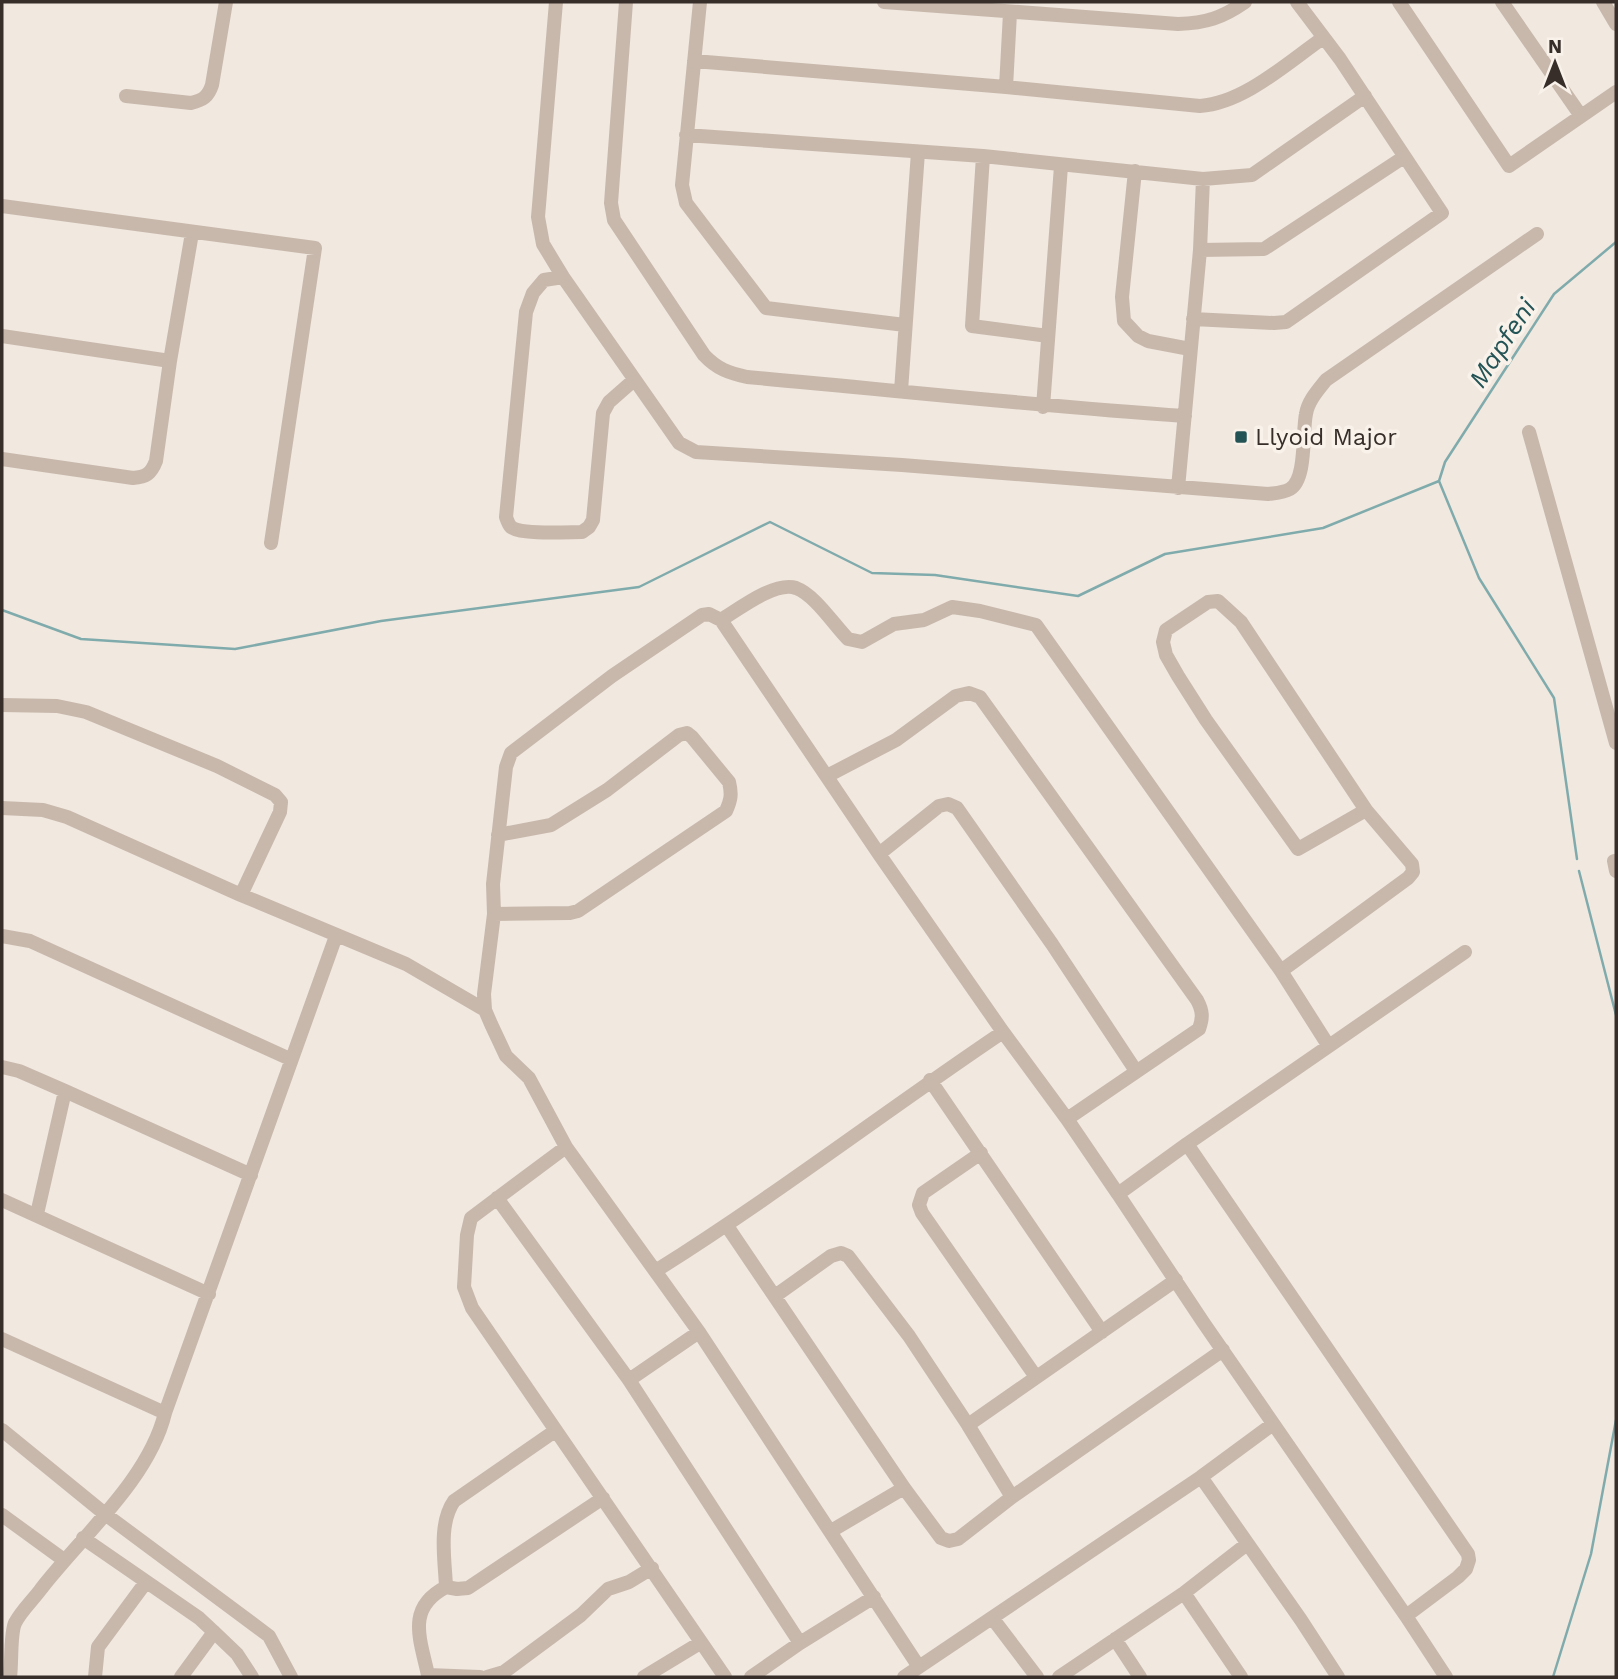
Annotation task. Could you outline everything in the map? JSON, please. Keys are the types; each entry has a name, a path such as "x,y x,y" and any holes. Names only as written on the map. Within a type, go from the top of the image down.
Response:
{"street":[{"path":"125,96 191,103 202,100 209,93 226,2"},
{"path":"556,2 538,217 543,244 563,277 679,443 696,452 902,465 1268,494 1292,488 1298,478 1306,411 1314,394 1326,380 1536,234"},
{"path":"626,2 611,203 614,220 714,365 727,373 747,377 1043,407 1185,416"},
{"path":"700,2 682,185 685,203 766,309 905,325"},
{"path":"884,2 1010,13 1074,9 1178,24 1204,23 1245,2"},
{"path":"1193,320 1286,322 1442,213 1365,96 1297,2"},
{"path":"1399,2 1509,166 1616,92"},
{"path":"1502,2 1581,116"},
{"path":"1603,2 1616,23"},
{"path":"1006,87 1010,13"},
{"path":"694,61 1200,106 1217,105 1235,99 1323,38"},
{"path":"686,135 983,156 1203,179 1252,175 1365,96"},
{"path":"901,391 918,152"},
{"path":"983,156 972,326 1048,337"},
{"path":"1200,250 1264,249 1404,157"},
{"path":"1043,407 1061,166"},
{"path":"1135,171 1122,297 1124,321 1138,336 1148,341 1190,349"},
{"path":"1178,488 1200,250 1203,179"},
{"path":"2,205 315,248 271,543"},
{"path":"2,458 133,478 144,477 152,472 156,461 192,233"},
{"path":"563,277 544,280 533,293 526,312 506,517 510,526 526,531 582,532 589,527 593,520 603,413 609,402 635,380"},
{"path":"2,336 170,361"},
{"path":"1528,432 1616,743"},
{"path":"721,620 772,589 788,587 809,597 848,639 855,642 862,642 894,624 923,620 952,607 1036,625 1281,971 1328,1045"},
{"path":"1281,971 1413,872 1407,855 1366,810 1229,608 1218,601 1208,602 1166,631 1163,642 1166,655 1178,676 1298,849 1366,810"},
{"path":"919,1667 657,1270 566,1147 528,1079 506,1056 485,1010 484,994 494,914 493,884 506,767 511,753 612,676 702,615 709,614 721,620 879,854 1067,1119 1446,1677"},
{"path":"827,776 896,740 956,696 969,693 980,697 1198,1000 1202,1010 1199,1029 1067,1119"},
{"path":"2,705 70,707 86,712 218,766 275,795 281,802 280,812 241,895"},
{"path":"494,914 578,911 726,811 731,800 731,791 729,782 687,733 679,735 607,790 551,825 498,835"},
{"path":"879,854 939,806 948,804 957,808 1136,1071"},
{"path":"2,808 43,810 67,817 241,895 406,964 485,1010"},
{"path":"2,936 30,941 290,1059"},
{"path":"10,1677 8,1621 105,1514 142,1466 160,1435 165,1413 336,936"},
{"path":"1118,1194 1465,952"},
{"path":"657,1270 727,1226 930,1080 1003,1032"},
{"path":"2,1067 19,1071 251,1175"},
{"path":"930,1080 1102,1332"},
{"path":"37,1214 65,1091"},
{"path":"1187,1144 1468,1553 1466,1569 1406,1616"},
{"path":"566,1147 471,1218 468,1225 464,1287 472,1308 725,1677"},
{"path":"981,1153 923,1193 919,1205 1036,1377"},
{"path":"497,1198 629,1380 800,1643"},
{"path":"2,1200 209,1294"},
{"path":"727,1226 904,1488 941,1538 949,1541 958,1539 1012,1497 1223,1350"},
{"path":"775,1296 831,1255 848,1255 909,1336 1012,1497"},
{"path":"968,1425 1176,1280"},
{"path":"629,1380 699,1332"},
{"path":"2,1339 165,1413"},
{"path":"904,1677 1201,1477 1273,1424"},
{"path":"2,1430 105,1514 269,1636 290,1677"},
{"path":"446,1587 445,1521 454,1501 555,1431"},
{"path":"1201,1477 1338,1677"},
{"path":"831,1531 904,1488"},
{"path":"480,1677 428,1676 417,1623 427,1599 446,1587 468,1588 603,1498"},
{"path":"2,1516 64,1560"},
{"path":"83,1538 199,1618 237,1654 252,1677"},
{"path":"1059,1677 1184,1593 1247,1544"},
{"path":"487,1677 504,1672 581,1615 608,1589 629,1582 652,1568"},
{"path":"95,1677 98,1647 146,1582"},
{"path":"1184,1593 1241,1677"},
{"path":"751,1677 874,1597"},
{"path":"993,1619 1037,1677"},
{"path":"181,1677 214,1632"},
{"path":"1115,1639 1140,1677"},
{"path":"644,1677 700,1643"}],"waterway":[{"name":"Mapfeni","path":"1439,481 1445,462 1554,294 1616,242"},
{"path":"1439,481 1479,578 1554,698 1577,859"},
{"path":"2,610 81,639 235,649 381,621 639,587 770,522 872,573 935,575 1078,596 1165,554 1323,528 1439,481"},
{"path":"1579,871 1616,1015"},
{"path":"1553,1677 1591,1554 1616,1420"}],"place":[{"name":"Llyoid Major","path":"1241,437"}]}
